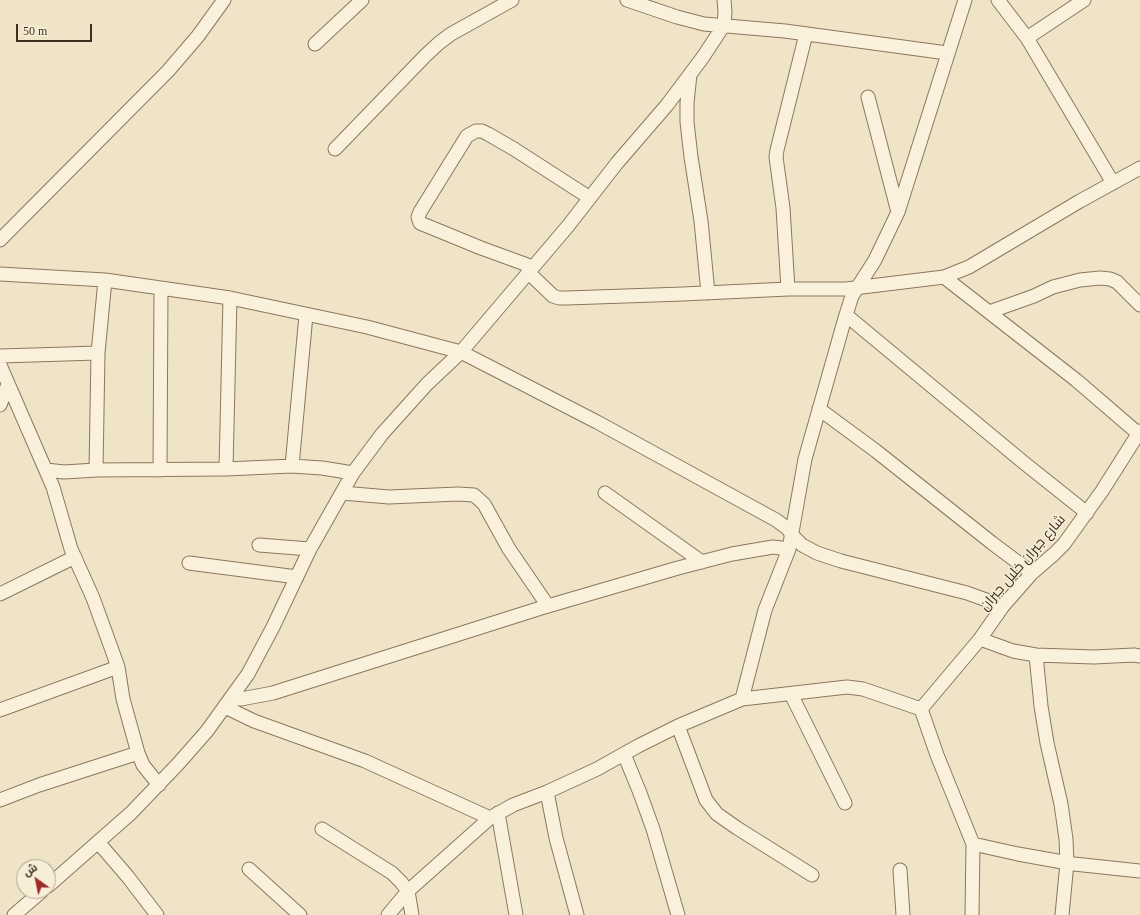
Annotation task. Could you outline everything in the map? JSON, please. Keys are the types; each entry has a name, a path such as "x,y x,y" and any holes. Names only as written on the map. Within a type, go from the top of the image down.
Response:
{"street":[{"path":"0,240 168,71 198,36 224,0"},
{"path":"315,44 362,0"},
{"path":"335,149 439,43 451,34 512,0"},
{"path":"627,0 677,17 704,24 806,34 948,53"},
{"path":"56,879 131,813 159,785 207,731 248,674 310,549 353,473 382,434 427,384 461,352 667,106 724,25 724,0"},
{"path":"742,699 765,610 793,536 805,459 852,296 875,260 898,212 965,0"},
{"path":"998,0 1027,38 1113,183"},
{"path":"1027,38 1084,0"},
{"path":"788,289 783,208 776,157 806,34"},
{"path":"691,73 687,103 687,122 701,221 708,293"},
{"path":"868,98 898,212"},
{"path":"590,198 514,149 482,131 476,131 467,136 418,217 420,223 531,270 548,292 559,298 788,289 858,288 944,277 969,267 1020,236 1140,168"},
{"path":"0,274 105,280 230,298 367,327 461,352 597,422 783,524 802,545 816,553 841,561 967,593 1003,606"},
{"path":"944,277 1076,380 1140,433"},
{"path":"989,312 1034,296 1053,287 1080,280 1100,278 1110,279 1117,282 1140,305"},
{"path":"96,470 98,353 105,280"},
{"path":"160,470 161,288"},
{"path":"226,469 230,298"},
{"path":"292,466 306,315"},
{"path":"846,316 1016,457 1087,513"},
{"path":"0,356 98,353"},
{"path":"0,365 53,487 71,549 93,598 118,668 123,699 138,753 143,765 159,785"},
{"path":"0,405 8,384"},
{"path":"819,409 1032,573"},
{"name":"شارع جبران خليل جبران","path":"922,709 980,639 1003,606 1032,573 1064,544 1087,513 1140,433"},
{"path":"46,470 64,472 96,470 226,469 292,466 322,468 353,473"},
{"path":"342,492 389,497 458,494 474,495 484,504 509,549 548,606"},
{"path":"605,493 702,562"},
{"path":"259,545 310,549"},
{"path":"228,703 273,693 548,606 702,562 732,554 773,547 783,547 789,549"},
{"path":"0,594 75,557"},
{"path":"188,563 297,577"},
{"path":"980,639 1013,651 1036,655 1094,657 1140,656"},
{"path":"1036,655 1041,706 1047,743 1061,804 1066,839 1067,862 1062,915"},
{"path":"0,710 118,668"},
{"path":"388,915 408,891 494,815 513,805 547,792 597,769 678,726 742,699 847,687 863,689 922,709 937,755 973,844 972,915"},
{"path":"791,694 846,803"},
{"path":"228,703 254,721 365,761 494,815"},
{"path":"678,726 706,800 717,814 812,875"},
{"path":"0,800 39,785 138,753"},
{"path":"624,754 653,829 678,915"},
{"path":"547,792 556,838 577,915"},
{"path":"494,815 516,915"},
{"path":"322,828 392,873 408,891 412,915"},
{"path":"98,842 128,877 157,915"},
{"path":"973,844 1018,854 1067,862 1140,871"},
{"path":"249,869 300,915"},
{"path":"900,870 903,915"},
{"path":"21,913 34,899"}]}
